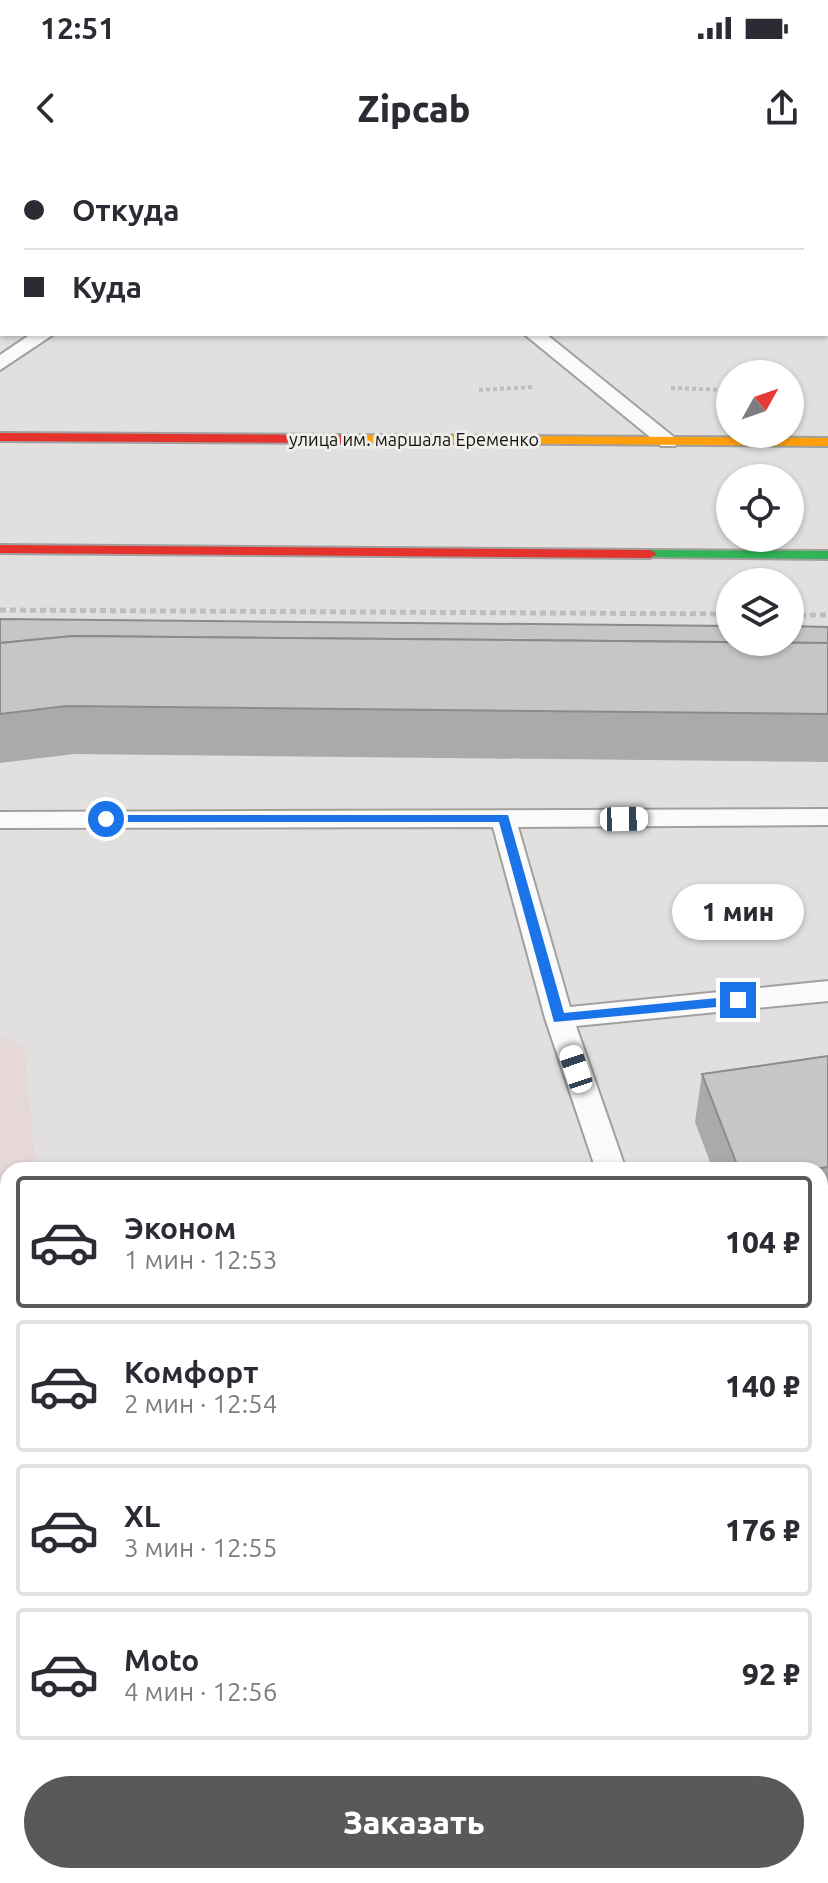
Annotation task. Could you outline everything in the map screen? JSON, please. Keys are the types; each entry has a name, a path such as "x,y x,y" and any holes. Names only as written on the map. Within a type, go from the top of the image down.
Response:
{"main road":[{"name":"улица им. маршала Еременко","path":"0,437 828,442"},
{"path":"0,549 828,555"}],"lane":[{"path":"0,364 41,336"},
{"path":"536,336 668,442"},
{"path":"0,820 828,817"},
{"path":"503,818 559,1018 608,1162"},
{"path":"559,1018 828,991"}],"path":[{"path":"0,610 716,614"},
{"path":"804,615 828,615"}],"shaded area":[{"path":"0,1037 24,1046 35,1162 0,1162"}],"building":[{"path":"0,619 716,626 716,642 73,636 0,643"},
{"path":"804,626 828,627 828,643 804,643"},
{"path":"73,636 716,642 716,656 804,656 804,643 828,643 828,714 67,706 0,714 0,643"},
{"path":"828,1056 828,1162 736,1162 702,1074"}],"traffic: fast":[{"path":"650,554 828,555"}],"traffic: slow":[{"path":"343,439 828,442"}],"traffic: jam":[{"path":"0,437 343,439"},
{"path":"0,549 650,554"}],"route":[{"path":"106,819 503,818 559,1018 738,1000"}]}
